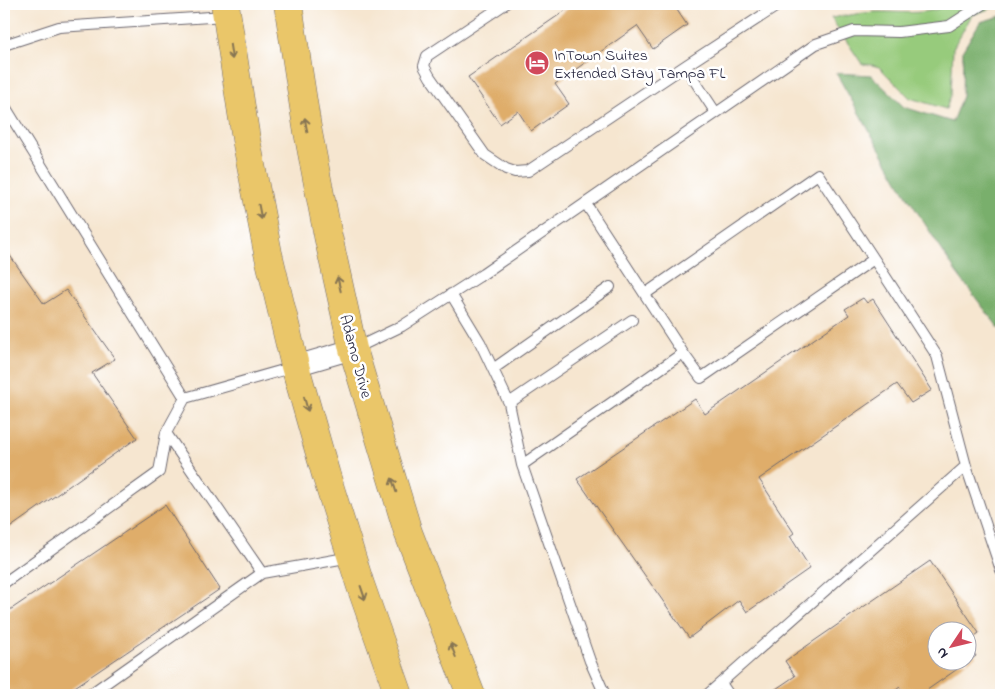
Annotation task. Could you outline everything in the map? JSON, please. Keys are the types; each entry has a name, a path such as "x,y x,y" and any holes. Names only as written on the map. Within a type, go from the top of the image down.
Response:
{"main road":[{"name":"Adamo Drive","path":"288,4 307,128 353,349 408,532 471,695"},
{"path":"225,10 246,139 268,253 295,366 352,556 399,695"}],"street":[{"path":"295,366 353,349"}],"lane":[{"path":"505,4 427,56 424,66 485,155 506,169 515,172 528,171 780,4"},
{"path":"353,349 402,326 451,294 586,204 816,44 854,31 899,32 950,26 983,4"},
{"path":"4,45 59,27 225,10"},
{"path":"685,66 716,113"},
{"path":"4,105 185,398"},
{"path":"645,294 818,174 937,356 966,466 1001,570"},
{"path":"586,204 701,378 874,259"},
{"path":"493,370 610,287"},
{"path":"451,294 480,342 509,404 522,465 590,661 605,695"},
{"path":"509,404 632,320"},
{"path":"522,465 683,353"},
{"path":"4,583 159,472 166,433 185,398 295,366"},
{"path":"166,433 262,573"},
{"path":"707,695 966,466"},
{"path":"88,695 262,573 352,556"},
{"path":"721,683 730,695"}],"green space":[{"path":"950,4 1001,5 972,15 953,48 951,95 946,109 910,98 879,67 862,64 831,18 874,12 931,11"},
{"path":"1001,16 1001,331 956,272 905,193 836,73 871,75 904,107 952,122 962,96 963,50 980,22"}],"building":[{"name":"InTown Suites Extended Stay Tampa FL","path":"575,4 673,4 687,25 653,49 637,26 555,84 569,104 531,131 518,111 500,124 468,77"},
{"path":"4,247 44,304 66,290 115,359 92,373 137,438 4,532"},
{"path":"863,298 867,303 873,299 932,390 911,403 897,384 759,479 794,533 790,536 810,568 747,612 739,600 689,638 577,479 695,399 705,414 849,315 845,309"},
{"path":"165,505 220,589 63,695 4,695 4,614"},
{"path":"930,561 972,622 928,622 928,672 953,672 920,695 906,695 900,687 889,695 767,695 795,676 785,661"}],"place":[{"name":"InTown Suites Extended Stay Tampa FL","path":"537,63"}]}
